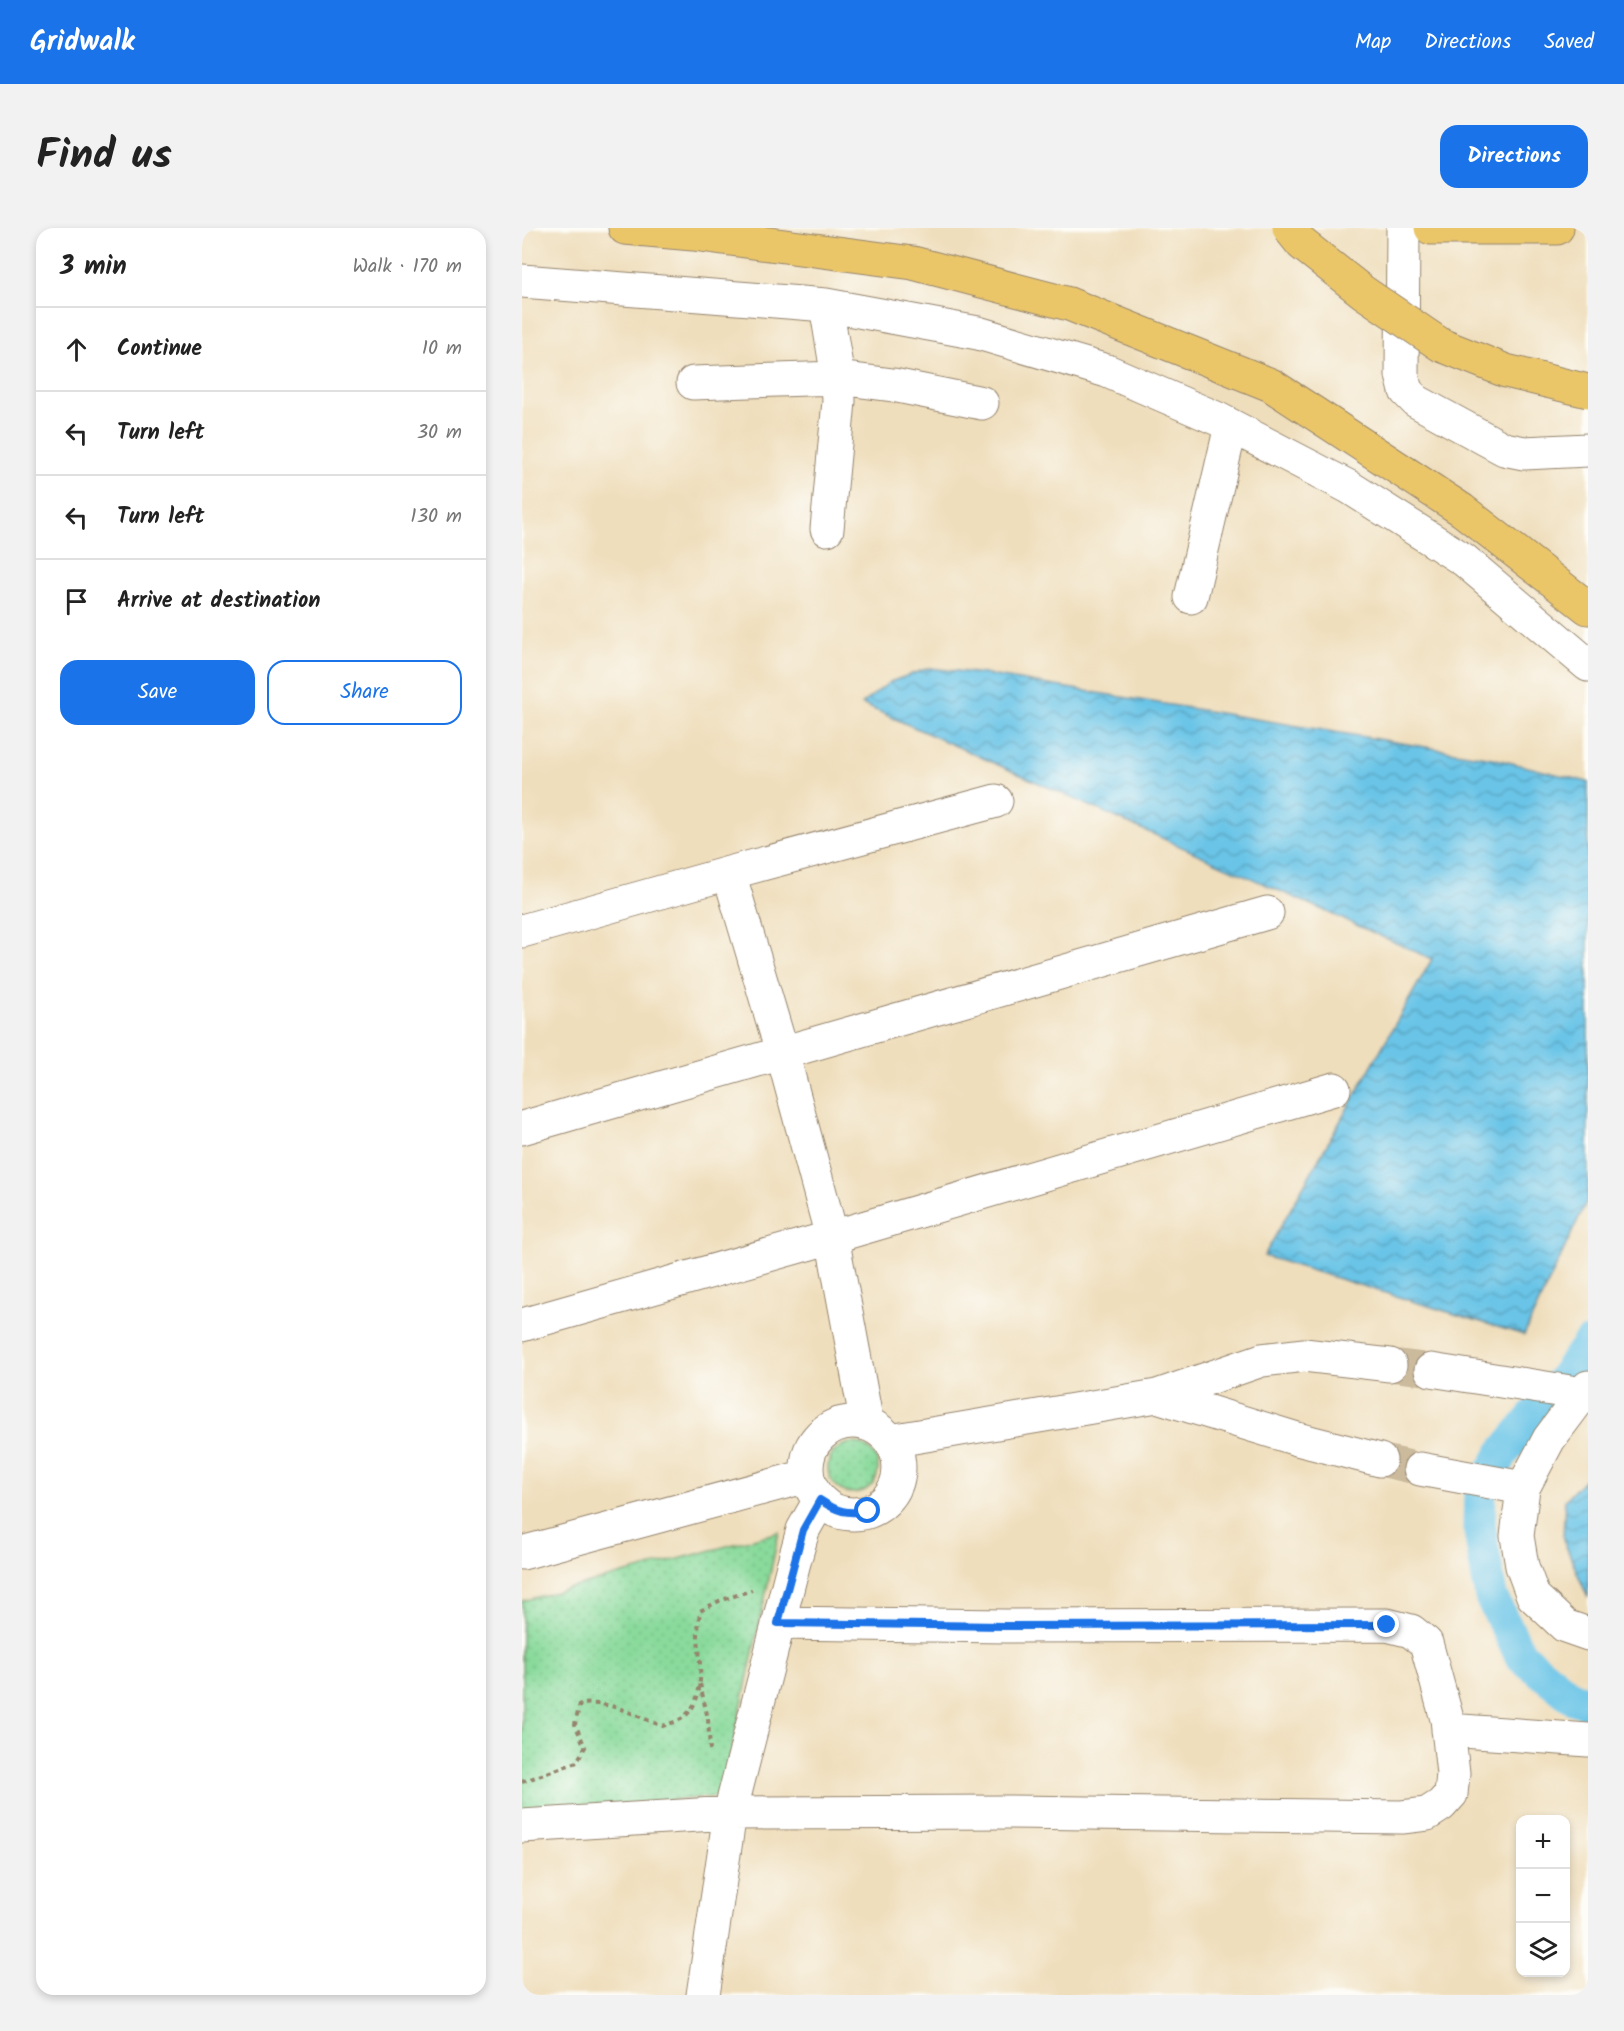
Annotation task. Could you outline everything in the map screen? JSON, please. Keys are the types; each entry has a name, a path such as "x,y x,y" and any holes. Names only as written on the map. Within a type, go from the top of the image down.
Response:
{"main road":[{"path":"625,228 693,234 913,263 1069,304 1271,385 1462,510 1588,608"},
{"path":"1289,228 1302,244 1363,292 1441,345 1506,371 1588,391"},
{"path":"1431,228 1557,228"}],"street":[{"path":"1403,228 1402,375 1406,391 1416,401 1504,449 1524,453 1588,450"},
{"path":"522,281 826,305 978,333 1107,371 1231,426 1349,487 1464,560 1588,665"},
{"path":"826,305 838,378 839,401 827,529"},
{"path":"693,383 838,378 982,403"},
{"path":"1191,597 1231,426"},
{"path":"522,931 996,801"},
{"path":"729,873 782,1052 832,1237 879,1432 898,1457 899,1474 893,1490 883,1503 868,1511 850,1514 834,1510 814,1488 807,1463 810,1450 818,1438 828,1429 840,1424 854,1422 879,1432 1157,1396 1262,1360 1304,1356 1390,1365"},
{"path":"522,1128 1267,913"},
{"path":"522,1325 832,1237 1334,1089"},
{"path":"1431,1370 1578,1391 1549,1439 1514,1487 1517,1536 1522,1566 1533,1596 1566,1626 1588,1635"},
{"path":"1157,1396 1297,1439 1380,1460"},
{"path":"1429,1471 1514,1487"},
{"path":"522,1553 814,1488"},
{"path":"703,1995 730,1813 814,1488"},
{"path":"522,1826 730,1813 1011,1812 1402,1817 1427,1814 1441,1805 1451,1794 1453,1774 1447,1719 1426,1643 1411,1631 1387,1625 1005,1626 778,1623"},
{"path":"1448,1730 1588,1740"}],"path":[{"path":"522,1782 577,1762 585,1747 575,1724 580,1704 598,1703 618,1707 663,1726 685,1716 696,1699 701,1665 698,1633 699,1611 741,1592 788,1584"},
{"path":"699,1680 708,1719 711,1757"}],"green space":[{"path":"848,1443 858,1443 871,1450 878,1463 878,1473 871,1486 858,1493 848,1493 839,1489 832,1482 828,1473 828,1463 832,1454 839,1447"},
{"path":"779,1532 722,1796 522,1813 522,1601"}],"water":[{"path":"929,668 983,674 1492,758 1588,782 1588,1198 1524,1335 1264,1256 1432,959 862,704 890,682"},
{"path":"1588,1476 1588,1598 1563,1539 1565,1500"}],"waterway":[{"path":"1588,1344 1555,1390 1503,1453 1480,1492 1479,1526 1491,1597 1521,1656 1573,1698 1588,1703"}],"tunnel":[{"path":"1390,1365 1431,1370"},
{"path":"1380,1460 1420,1469"}],"route":[{"path":"868,1511 850,1514 834,1510 820,1500 803,1530 778,1623 1005,1626 1387,1625"}]}
